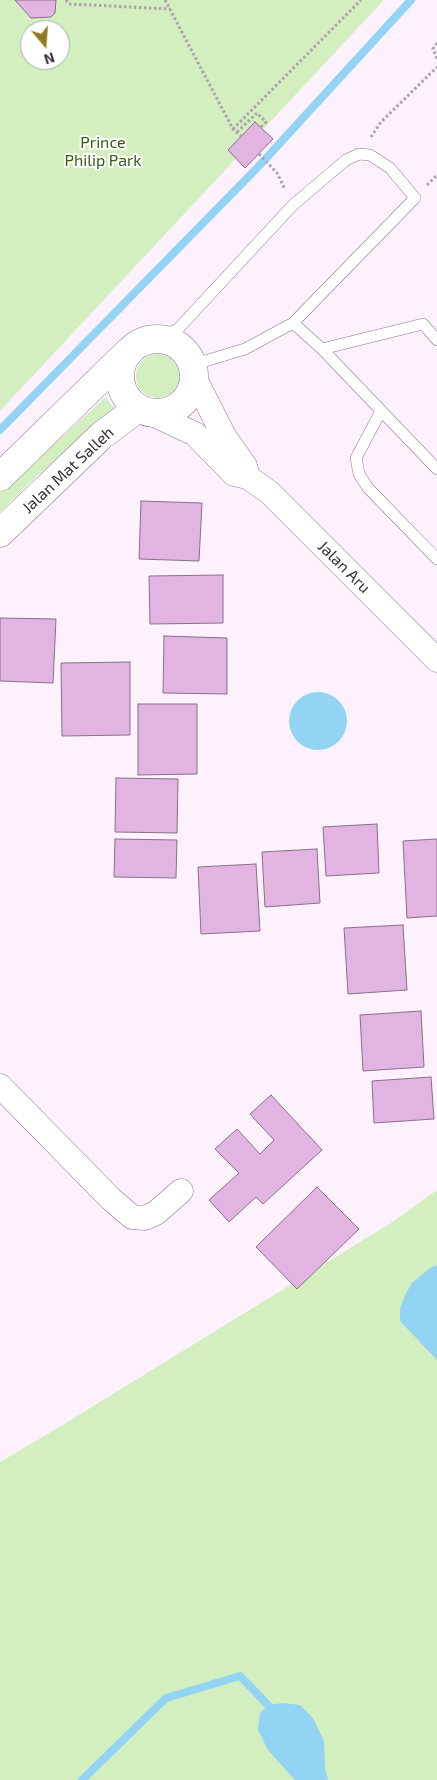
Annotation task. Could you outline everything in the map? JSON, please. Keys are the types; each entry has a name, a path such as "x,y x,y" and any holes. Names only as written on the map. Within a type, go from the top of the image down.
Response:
{"main road":[{"path":"0,476 128,352 146,341 158,339 168,341 179,346 187,355 193,371 192,390 185,401 175,409 163,413 144,411 129,402 123,393 120,382 120,372 128,352"},
{"name":"Jalan Mat Salleh","path":"0,534 101,436 144,411"}],"street":[{"path":"193,371 224,436 246,466 248,477"},
{"name":"Jalan Aru","path":"144,411 195,434 234,474 248,477 270,492 437,660"},
{"path":"1,1089 111,1199 132,1217 144,1218 156,1213 181,1191"}],"lane":[{"path":"158,339 178,329 293,205 346,160 359,154 370,155 390,168 415,198 293,323 245,349 193,371"},
{"path":"293,323 322,349 437,469"},
{"path":"322,349 423,324 437,340"},
{"path":"381,410 356,458 359,474 368,488 437,559"}],"path":[{"path":"66,0 69,4 170,8"},
{"path":"165,0 233,130 241,136"},
{"path":"233,130 360,0"},
{"path":"437,43 432,49 437,59"},
{"path":"359,154 381,122 437,67"},
{"path":"237,132 257,113 266,122 261,128"},
{"path":"259,154 277,173"}],"green space":[{"name":"Prince Philip Park","path":"0,0 384,0 0,411"},
{"path":"158,354 170,358 176,364 180,376 176,388 170,394 158,398 146,394 140,388 136,376 140,364 146,358"},
{"path":"106,397 111,405 120,412 91,430 32,480 0,512 0,493"},
{"path":"437,1190 437,1780 0,1780 0,1462 391,1223"}],"water":[{"path":"312,692 324,692 334,696 343,705 347,727 339,742 324,750 312,750 302,746 293,737 289,727 289,715 293,705 302,696"},
{"path":"437,1265 437,1360 400,1321 400,1309 412,1283 430,1268"},
{"path":"283,1703 300,1705 313,1718 324,1741 325,1769 328,1780 295,1780 268,1750 258,1730 260,1713 268,1705"}],"building":[{"path":"15,0 56,0 55,13 51,17 31,18"},
{"path":"255,122 273,139 245,168 228,150"},
{"path":"141,501 202,503 199,561 139,559"},
{"path":"223,575 223,623 150,624 149,576"},
{"path":"0,618 56,619 53,683 0,681"},
{"path":"164,636 227,638 227,694 163,693"},
{"path":"130,662 130,735 62,736 61,663"},
{"path":"138,704 197,704 197,774 138,775"},
{"path":"116,778 178,779 177,833 115,832"},
{"path":"377,824 379,873 326,876 323,827"},
{"path":"115,839 177,840 176,878 114,877"},
{"path":"437,839 437,916 407,918 403,841"},
{"path":"317,849 320,903 265,907 262,852"},
{"path":"256,864 260,931 201,934 198,867"},
{"path":"403,925 407,990 348,994 344,928"},
{"path":"421,1011 424,1067 363,1071 360,1015"},
{"path":"431,1077 434,1119 374,1123 372,1081"},
{"path":"271,1095 322,1150 263,1204 256,1197 229,1222 209,1200 239,1173 215,1149 237,1129 260,1154 274,1140 250,1114"},
{"path":"317,1187 359,1229 297,1289 256,1247"}],"waterway":[{"path":"0,430 258,167 411,0"},
{"path":"82,1780 166,1698 240,1676 268,1705"}]}
